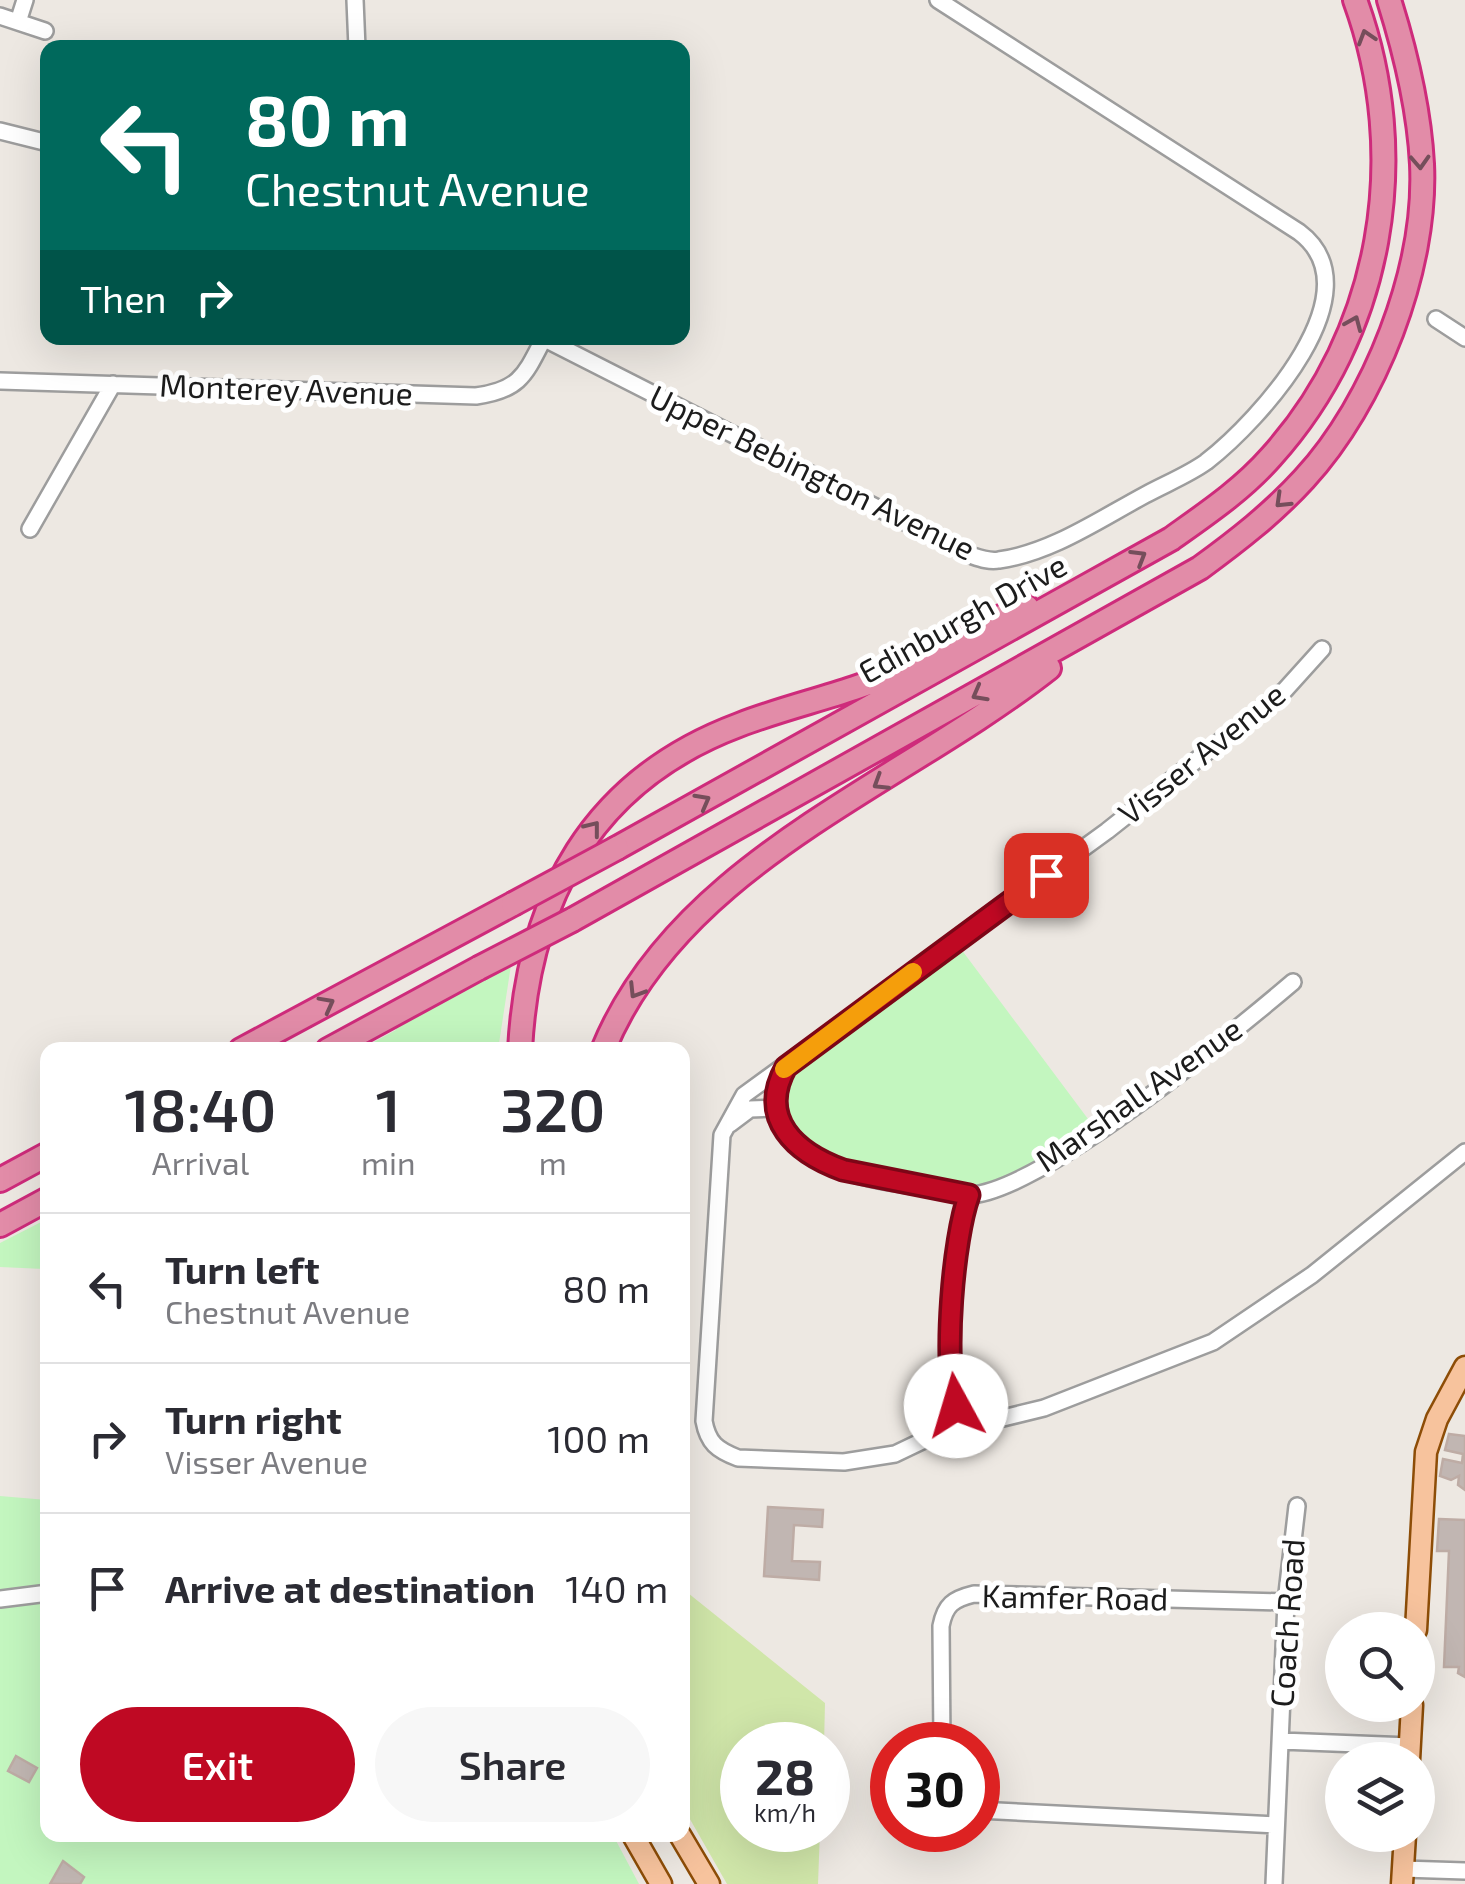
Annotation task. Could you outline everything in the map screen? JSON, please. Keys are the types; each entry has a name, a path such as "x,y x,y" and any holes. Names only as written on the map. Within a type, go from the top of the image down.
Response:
{"highway":[{"name":"Edinburgh Drive","path":"256,1042 618,848 1082,591 1213,509 1270,458 1324,386 1352,328 1378,239 1384,132 1377,74 1354,0"},
{"path":"343,1042 572,920 1102,626 1200,568 1252,530 1306,478 1344,426 1379,364 1410,263 1422,166 1410,65 1389,0"},
{"path":"521,1042 539,933 556,884 595,823 649,772 734,726 896,672 963,634 1015,611 1082,591"},
{"path":"608,1042 656,960 713,898 840,808 1002,704 1102,626"},
{"path":"0,1180 40,1158"},
{"path":"0,1225 40,1203"}],"main road":[{"path":"1417,1612 1426,1452 1437,1418 1465,1368"},
{"path":"638,1842 661,1884"},
{"path":"684,1842 709,1884"},
{"path":"1402,1877 1403,1852"}],"street":[{"path":"18,22 25,0"},
{"path":"354,0 356,40"},
{"name":"Upper Bebington Avenue","path":"557,345 970,555 1002,560 1050,546 1205,463 1279,390 1309,342 1329,279 1324,258 1299,232 938,0"},
{"path":"0,16 46,31"},
{"path":"0,130 40,141"},
{"path":"1436,320 1465,338"},
{"name":"Monterey Avenue","path":"0,381 476,396 513,387 540,345"},
{"path":"30,529 113,384"},
{"name":"Visser Avenue","path":"722,1135 744,1095 1107,831 1285,690 1322,648"},
{"name":"Marshall Avenue","path":"969,1195 1003,1188 1102,1128 1293,982"},
{"path":"786,1067 776,1083 775,1108 792,1140 823,1163 969,1195 958,1230 951,1362 951,1388 964,1421"},
{"path":"775,1108 750,1109 735,1117 722,1135 704,1421 713,1444 738,1458 844,1462 895,1454 964,1421 998,1420 1044,1408 1213,1342 1312,1275 1465,1152"},
{"name":"Coach Road","path":"1274,1884 1286,1602 1297,1506"},
{"path":"0,1598 40,1594"},
{"name":"Kamfer Road","path":"942,1722 941,1626 944,1611 959,1597 974,1594 1286,1602"},
{"name":"Coach Road","path":"1281,1741 1325,1745"},
{"path":"1000,1811 1276,1825"},
{"path":"1402,1877 1465,1872"}],"green space":[{"path":"955,941 1097,1131 968,1201 820,1159 779,1117 778,1083 788,1066"},
{"path":"511,965 499,1042 374,1042 396,1030 394,1025"},
{"path":"40,1223 40,1269 0,1267 0,1243"},
{"path":"0,1496 40,1499 40,1842 617,1842 639,1884 0,1884"},
{"path":"690,1595 825,1703 825,1722 720,1722 720,1852 819,1852 818,1884 727,1884 690,1819"}],"building":[{"path":"1449,1434 1465,1436 1465,1490 1458,1485 1459,1476 1451,1480 1440,1476 1443,1459 1462,1463 1463,1454 1445,1450"},
{"path":"768,1507 823,1510 822,1527 794,1525 792,1561 820,1562 819,1580 764,1576"},
{"path":"1439,1519 1465,1520 1465,1677 1458,1673 1459,1667 1444,1667 1449,1551 1437,1551"},
{"path":"16,1756 37,1768 29,1782 8,1771"},
{"path":"63,1861 84,1877 80,1884 50,1884"}],"slow traffic":[{"path":"784,1069 913,972"}],"route":[{"path":"956,1406 951,1362 958,1230 969,1195 823,1163 788,1135 775,1108 774,1092 786,1067 1046,875"}]}
